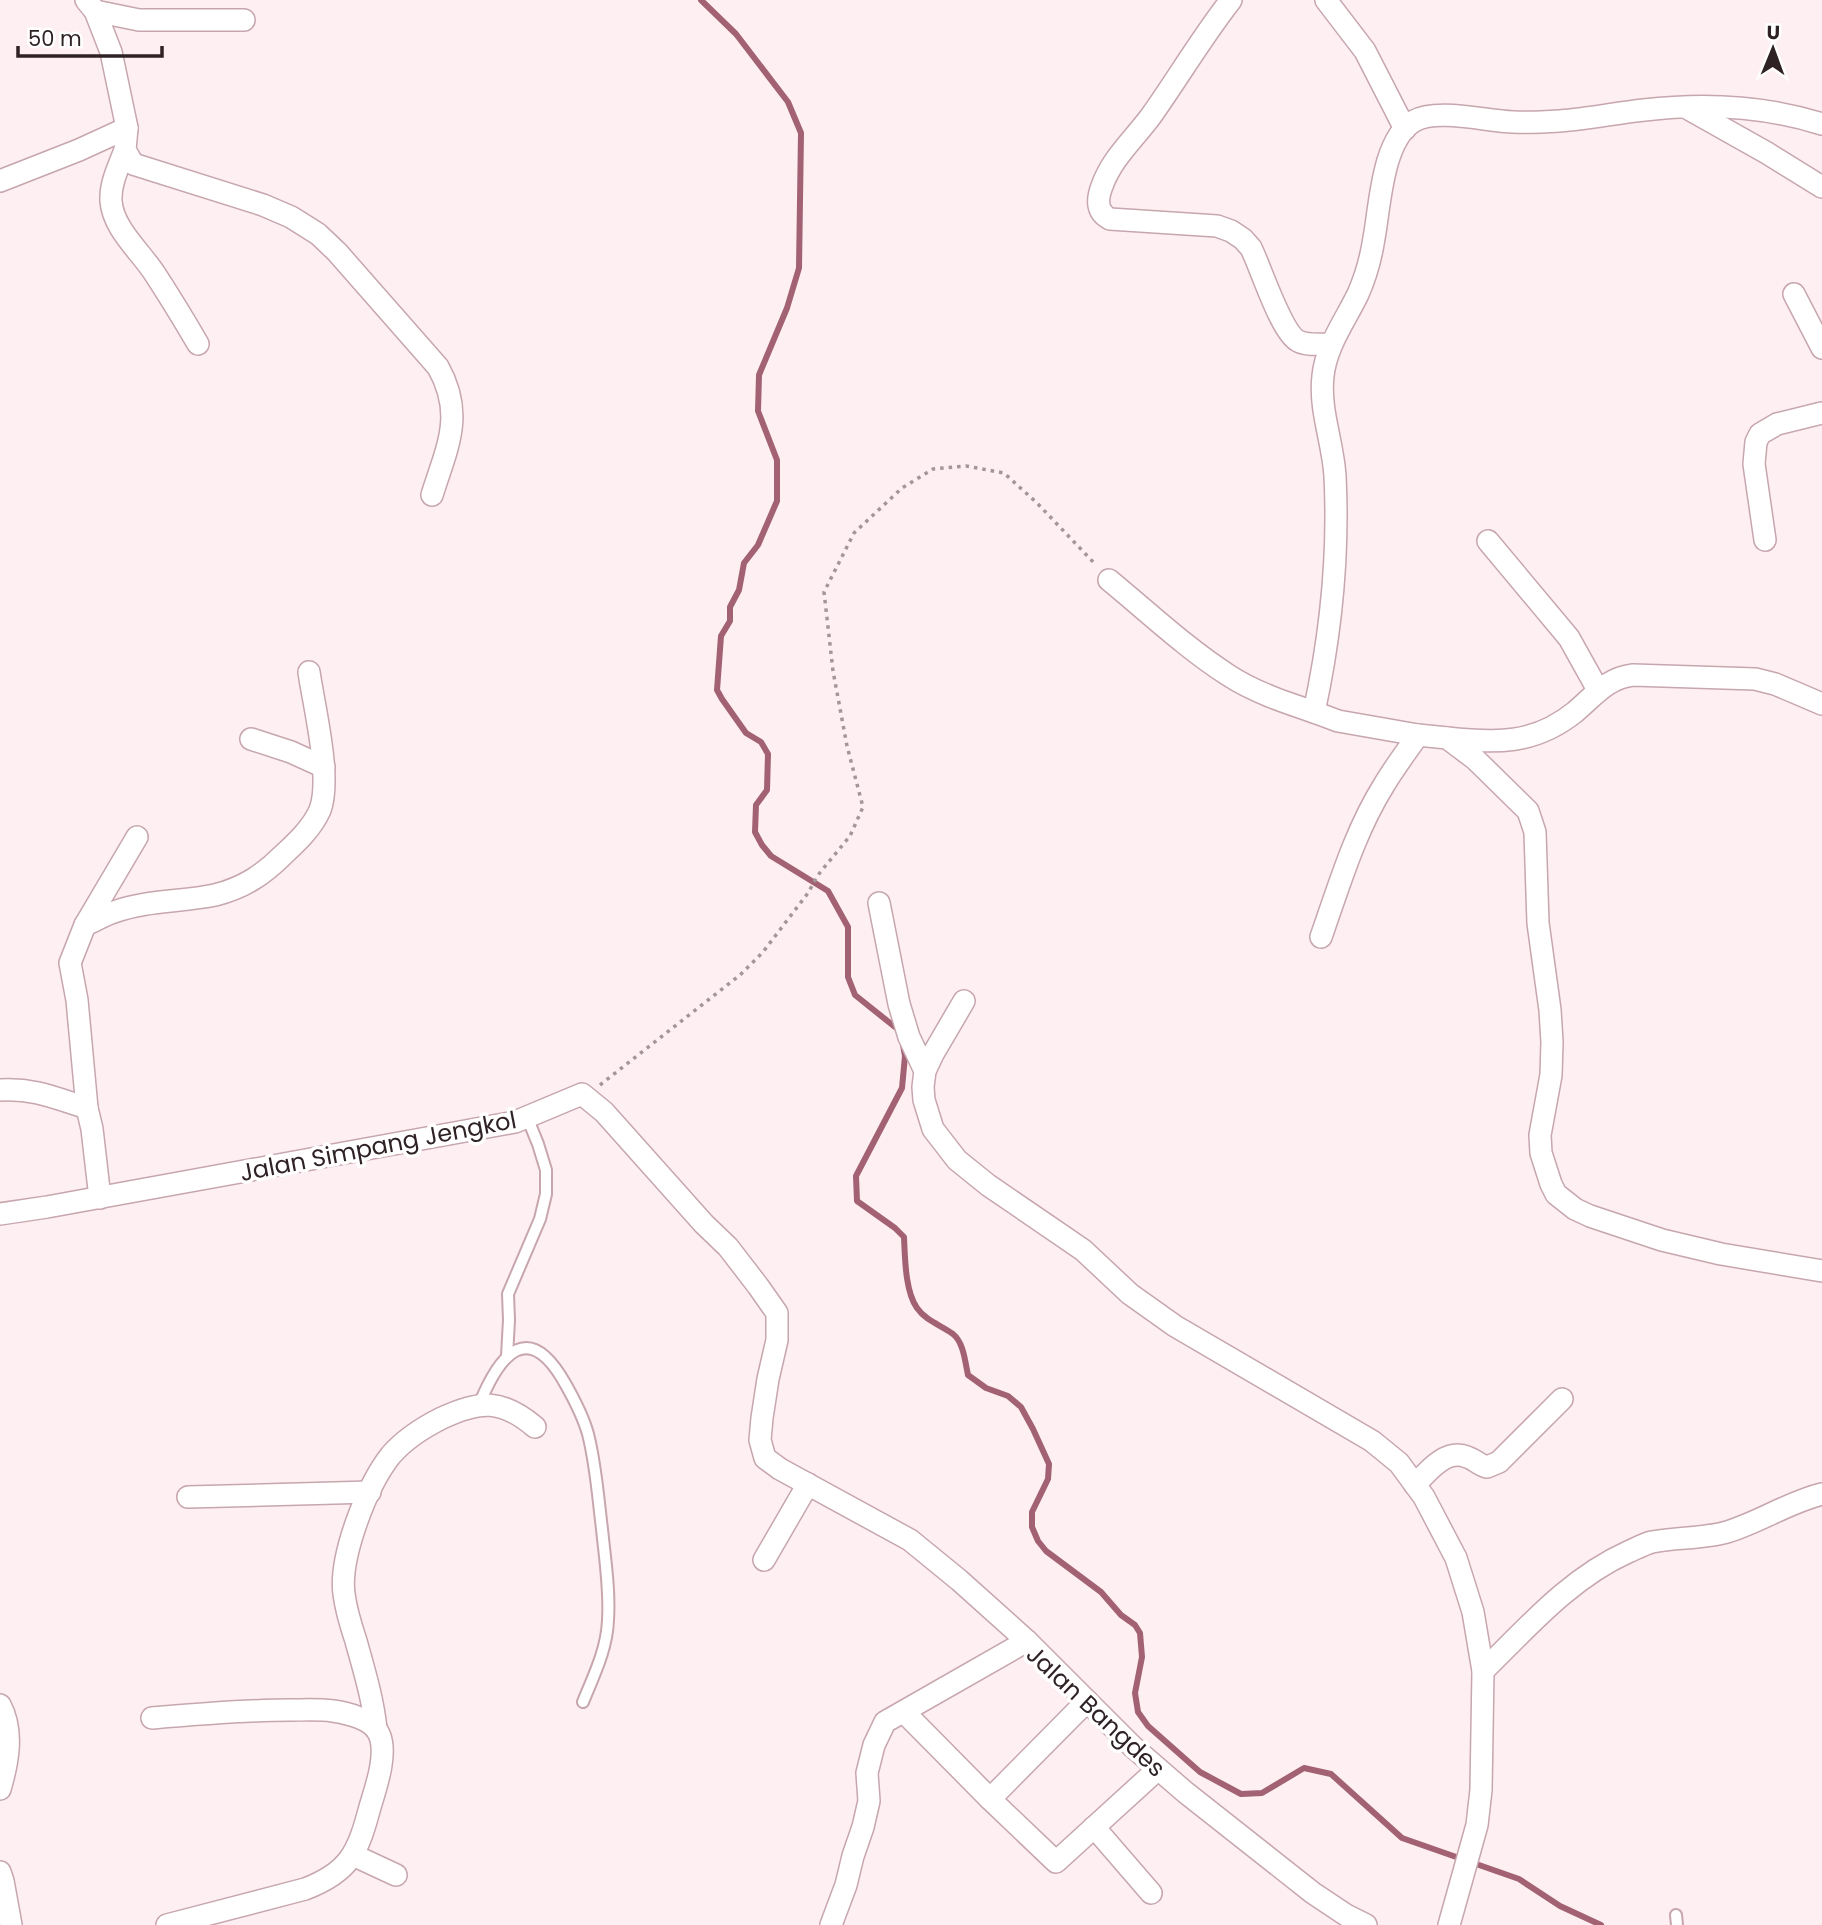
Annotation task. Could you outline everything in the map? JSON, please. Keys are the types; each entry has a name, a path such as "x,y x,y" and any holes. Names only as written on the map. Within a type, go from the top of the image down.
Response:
{"street":[{"path":"1231,0 1148,120 1111,165 1101,188 1099,207 1101,213 1110,219 1204,224 1231,231 1251,248 1282,321 1293,337 1307,344 1331,344"},
{"path":"1326,0 1365,51 1405,129"},
{"path":"91,5 139,20 244,20"},
{"path":"91,5 111,52 127,128 125,150 113,184 113,211 125,234 154,272 198,344"},
{"path":"1314,712 1328,632 1335,538 1335,472 1322,391 1323,374 1331,344 1366,272 1385,175 1393,149 1405,129 1412,122 1424,117 1444,115 1514,122 1563,121 1647,109 1686,107 1745,108 1787,114 1822,124"},
{"path":"1686,107 1822,187"},
{"path":"0,181 127,128"},
{"path":"125,150 133,164 263,205 290,217 318,234 354,272 438,367 446,382 451,397 450,437 432,495"},
{"path":"1794,294 1822,348"},
{"path":"1765,540 1754,464 1756,442 1760,434 1777,424 1822,413"},
{"path":"1488,541 1569,638 1598,690"},
{"path":"1109,580 1229,676 1277,699 1338,721 1418,735 1496,742 1539,734 1575,712 1598,690 1624,676 1731,677 1775,684 1822,704"},
{"path":"85,925 114,912 146,904 193,899 243,886 267,872 305,834 320,809 324,792 324,767 309,672"},
{"path":"1321,937 1371,810 1384,785 1418,735"},
{"path":"1447,738 1475,759 1518,800 1528,811 1532,821 1536,853 1538,923 1552,1042 1551,1075 1540,1135 1541,1153 1550,1184 1556,1194 1575,1209 1590,1216 1662,1240 1721,1254 1822,1271"},
{"path":"251,739 291,752 324,767"},
{"path":"100,1198 87,1108 77,1000 70,962 85,925 137,837"},
{"path":"879,903 899,1004 909,1037 925,1072"},
{"path":"964,1001 944,1031 925,1072 924,1100 933,1129 950,1153 971,1173 1083,1250 1130,1294 1175,1326 1372,1441 1399,1463 1424,1497 1456,1558 1473,1612 1483,1671 1481,1790 1477,1825 1449,1925"},
{"path":"0,1090 26,1089 87,1108"},
{"path":"582,1094 604,1112 704,1224 728,1247 776,1313 777,1340 766,1392 760,1440 765,1458 780,1469 910,1540 1027,1641"},
{"name":"Jalan Simpang Jengkol","path":"0,1214 515,1122 582,1094"},
{"path":"1415,1485 1432,1467 1453,1456 1467,1457 1487,1467 1499,1462 1562,1399"},
{"path":"167,1925 305,1889 323,1882 345,1867 362,1833 379,1775 382,1742 376,1729 372,1698 348,1616 343,1581 351,1538 370,1492 391,1455 404,1443 443,1418 479,1405 492,1404 520,1414 535,1427"},
{"path":"764,1560 808,1484"},
{"path":"188,1497 370,1492"},
{"path":"1483,1671 1570,1589 1611,1560 1651,1542 1723,1533 1749,1525 1797,1502 1822,1494"},
{"name":"Jalan Bangdes","path":"831,1925 863,1827 869,1801 867,1773 874,1745 886,1722 1027,1641 1133,1747 1209,1812 1313,1893 1366,1925"},
{"path":"990,1799 1087,1701"},
{"path":"0,1705 7,1721 9,1739 0,1788"},
{"path":"152,1718 266,1710 334,1711 364,1720 376,1729"},
{"path":"904,1712 1056,1862 1158,1769"},
{"path":"1094,1827 1151,1892"},
{"path":"353,1855 397,1875"},
{"path":"0,1872 11,1925"}],"lane":[{"path":"507,1356 508,1294 540,1219 547,1194 546,1170 527,1117"},
{"path":"479,1405 489,1380 500,1363 519,1350 530,1349 550,1361 579,1410 587,1431 600,1511 608,1619 603,1649 583,1702"}],"path":[{"path":"582,1094 597,1088 740,975 763,952 808,893 818,875 850,836 863,807 846,746 833,671 824,592 854,533 902,488 933,470 966,466 1004,473 1037,503 1109,580"}],"waterway":[{"path":"701,0 736,34 788,102 801,133 799,268 787,308 759,375 758,411 777,460 777,501 758,545 744,563 739,590 730,607 730,621 721,636 717,690 746,733 761,742 768,754 767,790 756,805 755,832 771,856 828,891 848,927 848,977 855,995 900,1031"},
{"path":"903,1045 905,1056 902,1088 856,1176 857,1201 904,1237 906,1274 913,1301 925,1316 953,1334 960,1342 968,1375 986,1388 1008,1396 1021,1407 1049,1464 1048,1479 1032,1512 1032,1527 1046,1551 1101,1592 1140,1633 1142,1657 1135,1693 1138,1712 1148,1726 1200,1772 1241,1794 1262,1793 1304,1768 1331,1774 1402,1838 1519,1879 1560,1906 1601,1925"}]}
